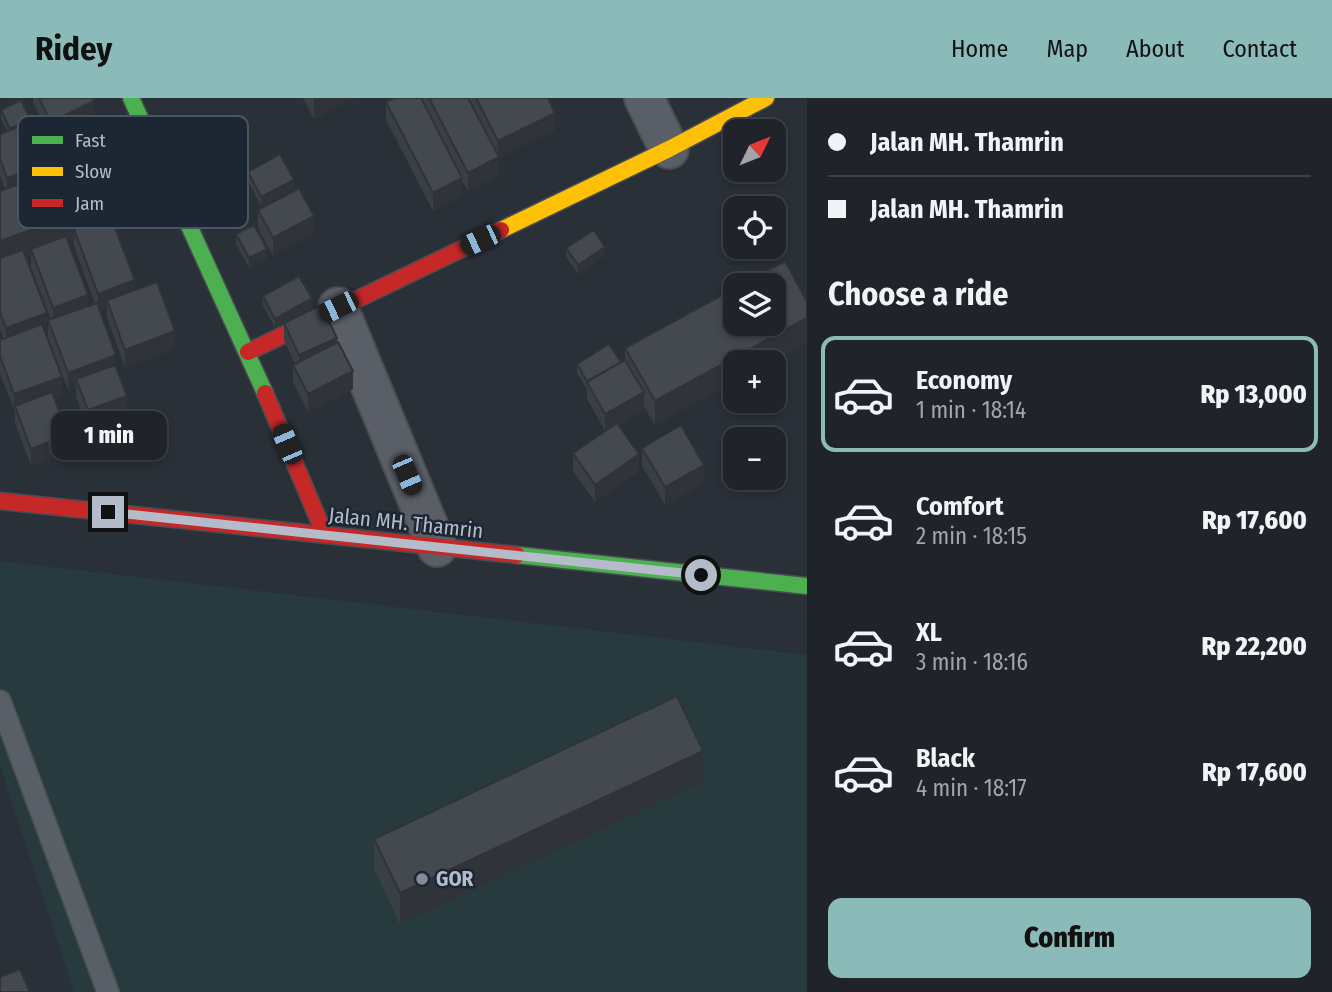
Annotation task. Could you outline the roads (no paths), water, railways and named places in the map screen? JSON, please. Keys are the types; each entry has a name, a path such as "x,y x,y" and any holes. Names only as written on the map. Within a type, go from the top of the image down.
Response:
{"street":[{"path":"131,98 139,116"},
{"path":"644,98 669,149"},
{"path":"248,352 669,149 766,98"},
{"path":"191,228 248,352 325,535"},
{"path":"338,307 437,547"},
{"name":"Jalan MH. Thamrin","path":"0,501 807,586"}],"lane":[{"path":"0,701 108,992"}],"place":[{"name":"GOR","path":"422,879"}]}
